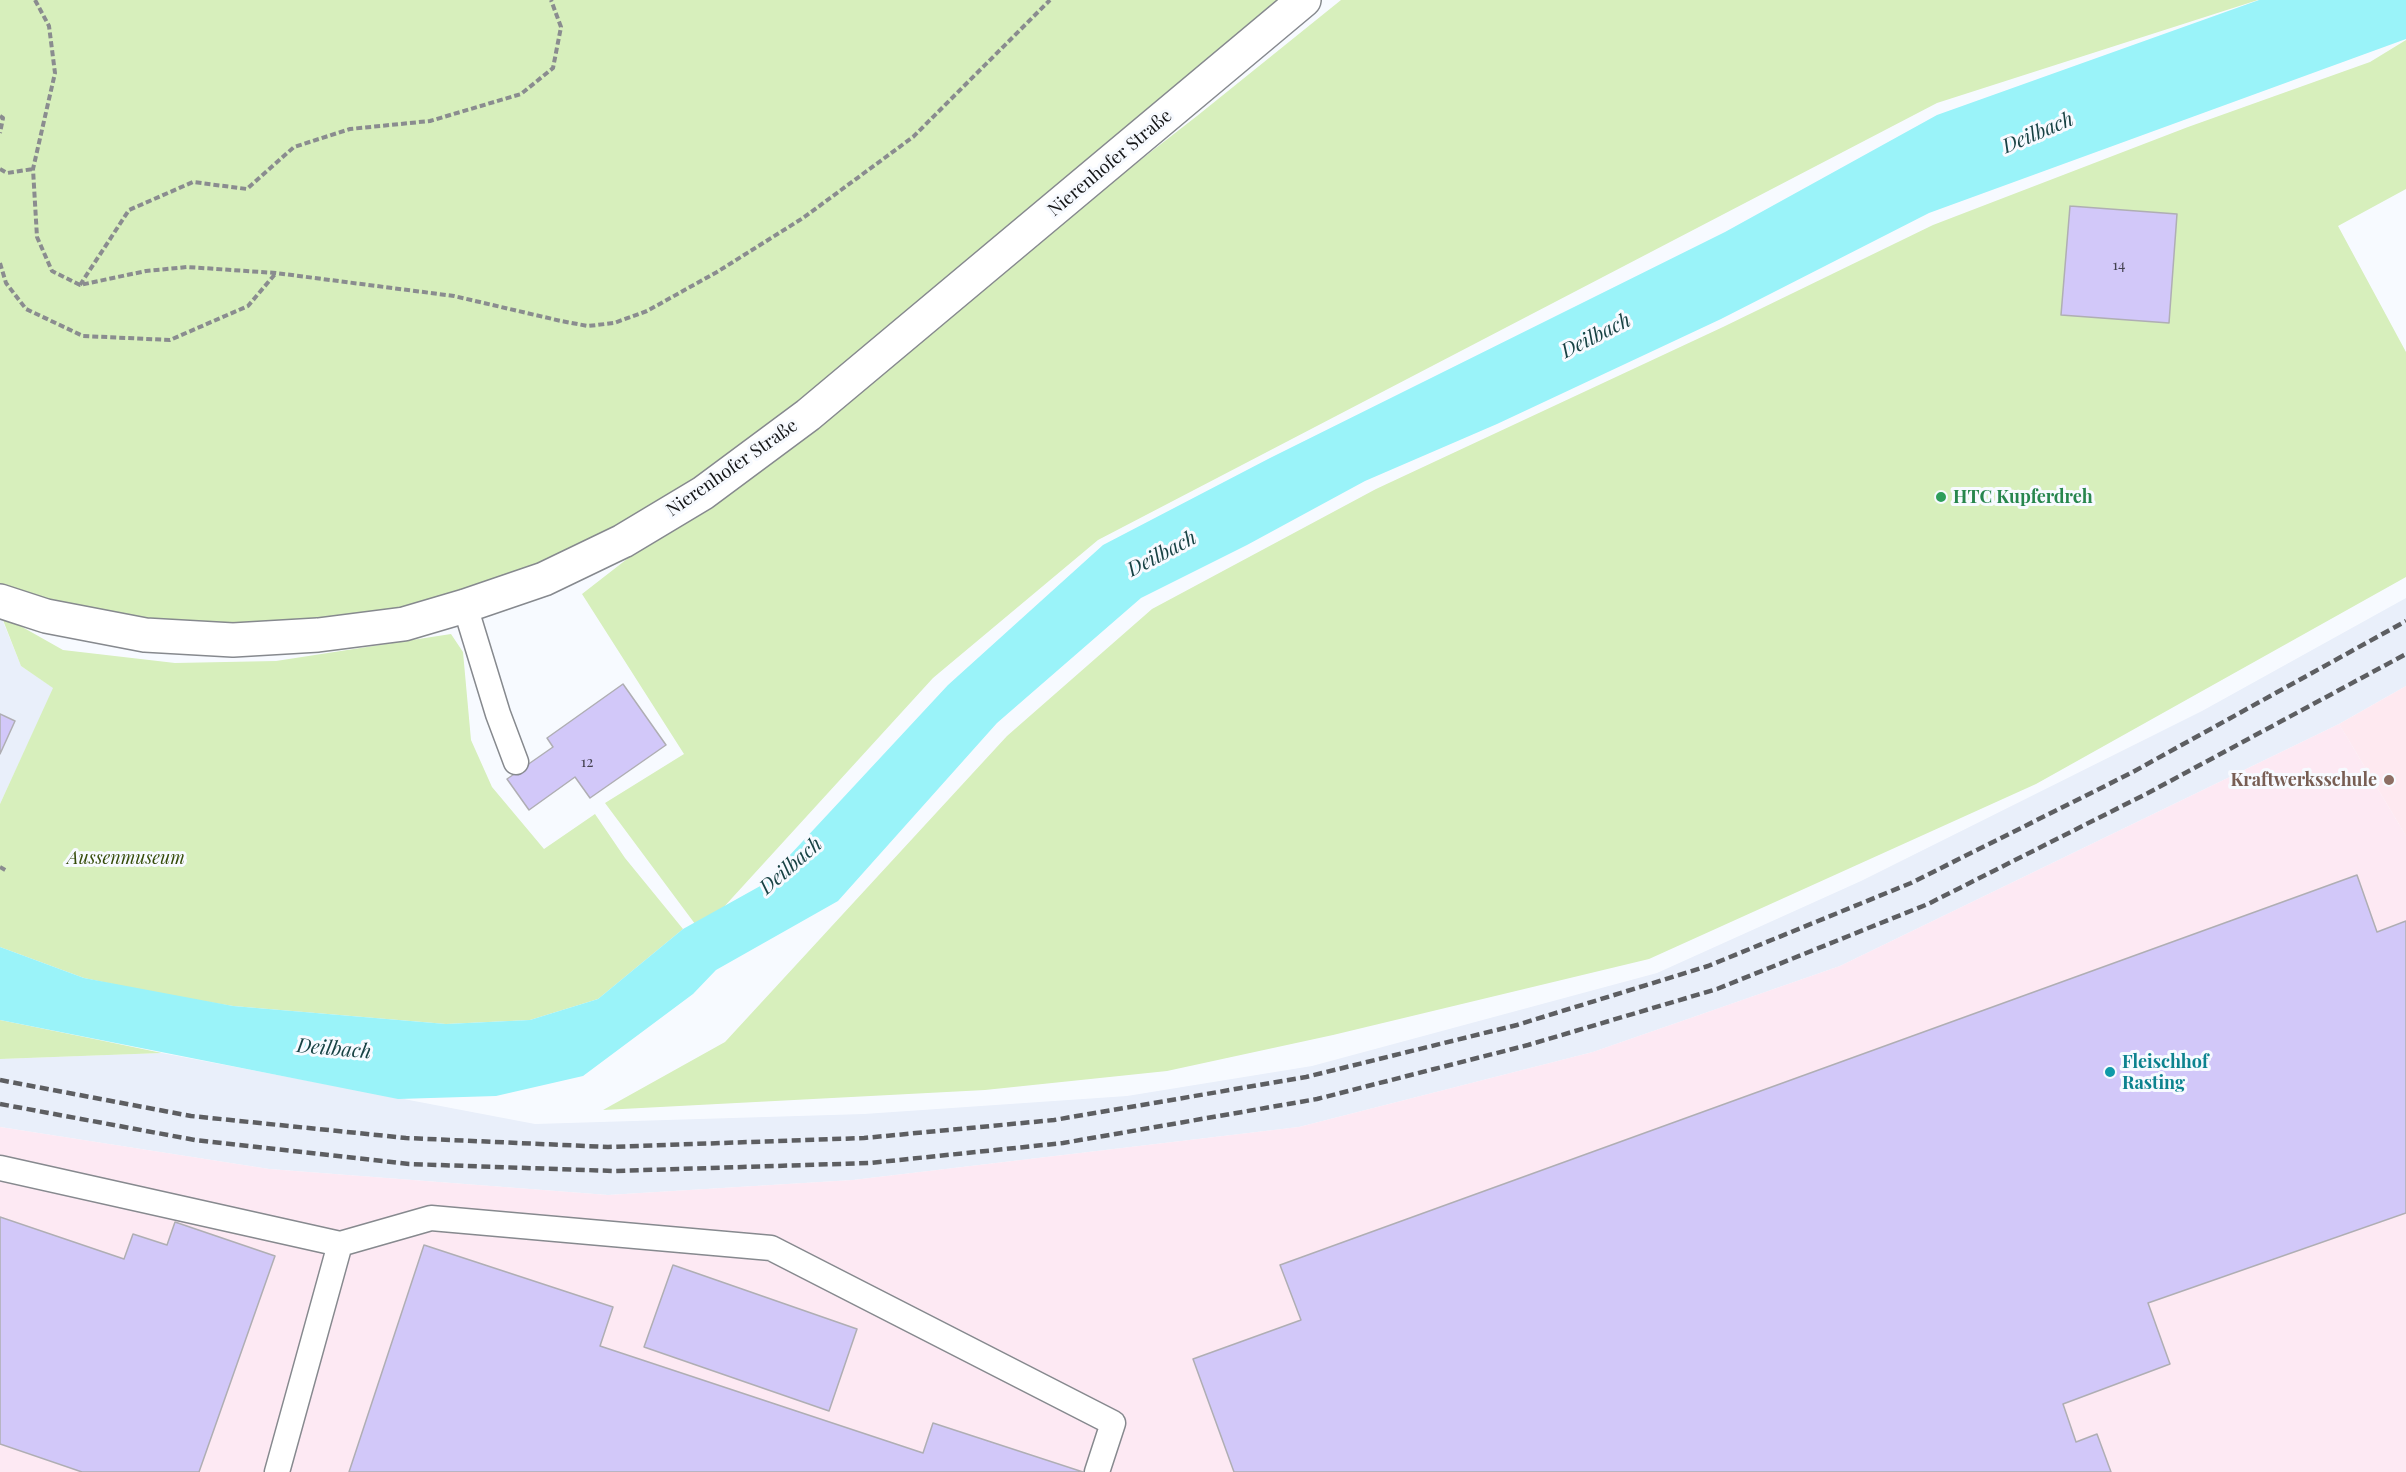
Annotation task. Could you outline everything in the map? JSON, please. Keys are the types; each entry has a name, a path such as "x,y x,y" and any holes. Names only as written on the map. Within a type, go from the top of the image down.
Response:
{"main road":[{"name":"Nierenhofer Straße","path":"0,601 46,616 145,635 233,640 318,635 404,624 544,579 623,541 703,493 808,415 1304,0"}],"lane":[{"path":"465,606 498,714 516,762"},
{"path":"0,1168 340,1244 430,1218 771,1248 1113,1423 1097,1472"},
{"path":"277,1472 340,1244"}],"path":[{"path":"35,0 49,26 55,73 33,169 37,237 52,271 81,285 146,271 187,267 276,273 454,296 588,326 614,323 647,311 717,272 821,205 913,137 1050,0"},
{"path":"81,285 129,210 193,182 247,189 294,147 350,129 430,121 522,94 553,68 561,27 551,0"},
{"path":"0,116 3,118 0,133"},
{"path":"0,169 7,173 33,169"},
{"path":"0,263 6,283 26,309 83,336 170,340 248,306 276,273"},
{"path":"0,867 7,871"}],"shaded area":[{"path":"2406,598 2406,686 2339,724 1840,966 1593,1052 1299,1127 853,1180 608,1195 269,1169 0,1127 0,1059 162,1053 535,1124 864,1114 1127,1096 1312,1066 1657,973 1861,881 2202,711"},
{"path":"0,614 21,666 54,688 0,804"},
{"name":"Kraftwerksschule","path":"2406,686 2406,836 2339,724"},
{"path":"2339,724 2406,836 2406,1472 0,1472 0,1127 269,1169 608,1195 853,1180 1299,1127 1593,1052 1840,966"}],"green space":[{"path":"0,0 1297,0 803,413 576,561 404,615 168,631 0,595"},
{"path":"1341,0 2258,0 1937,103 1098,540 933,678 701,932 605,803 684,754 582,594 1197,116"},
{"path":"2406,40 2406,189 2338,226 2406,352 2406,577 2036,784 1649,959 1333,1035 1167,1071 985,1090 603,1110 725,1042 1007,736 1152,609 1376,489 1723,327 1933,225 2188,127 2370,62"},
{"name":"Aussenmuseum","path":"1,615 63,650 175,663 276,661 451,634 463,652 471,740 492,787 544,849 595,814 625,858 683,929 598,999 530,1020 446,1024 233,1006 160,994 84,978 0,947 0,804 53,688 21,666"},
{"path":"0,1020 99,1040 162,1053 0,1059"}],"water":[{"name":"Deilbach","path":"2259,0 2406,0 2406,39 1929,213 1721,319 1497,424 1365,481 1247,545 1141,598 997,723 838,901 716,970 693,994 583,1076 496,1096 398,1099 0,1020 0,947 84,978 233,1006 446,1024 530,1020 598,999 683,929 762,885 948,685 1103,545 1270,458 1725,232 1937,115"}],"building":[{"path":"2070,206 2177,214 2169,323 2061,315"},
{"path":"623,684 666,745 590,798 575,777 529,810 507,779 553,747 547,738"},
{"path":"0,714 15,721 0,754"},
{"name":"Fleischhof Rasting","path":"2357,875 2377,932 2406,921 2406,1213 2148,1303 2170,1364 2063,1404 2076,1442 2097,1434 2111,1472 1234,1472 1193,1359 1301,1320 1280,1265"},
{"path":"0,1217 124,1259 133,1234 167,1245 175,1222 275,1256 199,1472 82,1472 0,1444"},
{"path":"424,1245 613,1307 600,1346 923,1453 933,1423 1083,1472 349,1472"},
{"path":"673,1265 857,1329 829,1411 644,1347"}],"railway":[{"path":"0,1080 191,1116 406,1138 608,1147 864,1138 1054,1120 1306,1077 1517,1025 1708,966 1911,883 2131,773 2406,621"},
{"path":"0,1104 195,1140 409,1164 615,1171 870,1163 1063,1143 1317,1099 1528,1045 1717,989 1928,904 2148,793 2406,654"}],"place":[{"name":"HTC Kupferdreh","path":"1941,497"},
{"name":"Kraftwerksschule","path":"2389,780"},
{"name":"Fleischhof Rasting","path":"2110,1072"}]}
